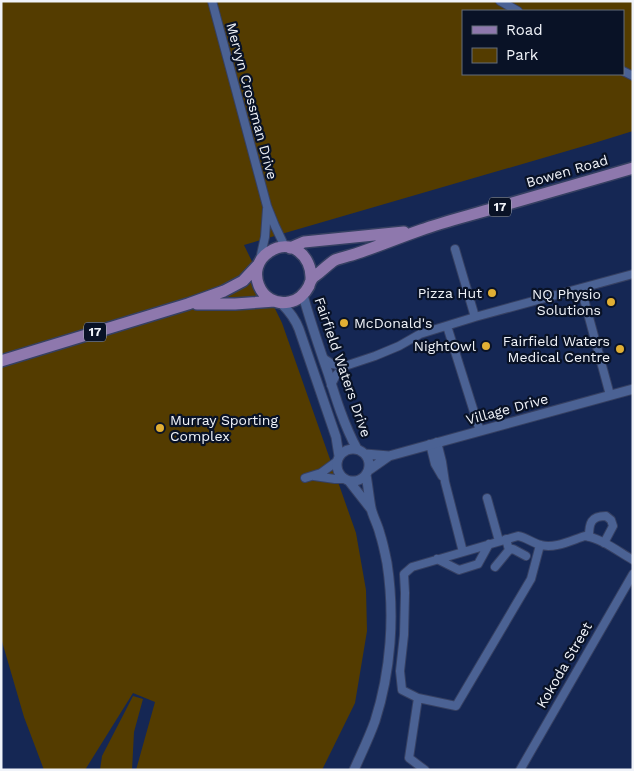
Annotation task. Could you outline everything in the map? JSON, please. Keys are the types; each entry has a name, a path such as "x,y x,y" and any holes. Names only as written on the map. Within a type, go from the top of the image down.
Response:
{"main road":[{"name":"Bowen Road","path":"188,304 289,302 303,295 311,280 335,260 423,230 632,168"},
{"name":"Bowen Road","path":"1,361 188,304 224,291 243,282 270,250 304,242 423,230"},
{"path":"288,247 298,251 309,263 312,271 311,280"},
{"path":"259,264 256,274 259,288 263,294 278,302"}],"street":[{"name":"Mervyn Crossman Drive","path":"212,1 267,206 274,226 288,247"},
{"path":"500,1 516,10"},
{"name":"Mervyn Crossman Drive","path":"259,264 266,236 267,206"},
{"path":"455,249 475,317"},
{"path":"323,358 332,364 344,366 399,346 420,334 633,274"},
{"path":"582,288 610,395"},
{"name":"Fairfield Waters Drive","path":"303,295 332,386 349,435 356,449"},
{"name":"Fairfield Waters Drive","path":"278,302 290,311 296,320 336,437 338,459"},
{"path":"447,326 480,431"},
{"path":"332,386 336,375 344,366"},
{"name":"Village Drive","path":"367,472 389,456 633,389"},
{"path":"434,443 435,464 445,482 463,552"},
{"path":"306,478 322,473 347,450 356,449 365,454 369,464 367,472 372,510 387,564 391,628 384,689 375,721 354,770"},
{"name":"Village Drive","path":"365,454 389,456"},
{"path":"338,459 337,471 372,510"},
{"path":"314,476 359,481 367,472"},
{"path":"487,498 503,540 509,550"},
{"path":"589,537 589,529 593,520 597,517 606,516 612,520 613,526 604,543"},
{"path":"540,545 531,579 456,706 418,698 402,690 400,671 404,635 404,574 412,567 521,536 540,545 552,546 585,536 596,539 633,560"},
{"path":"437,559 459,570 478,564 489,544"},
{"path":"495,567 509,550 513,549 526,556"},
{"name":"Kokoda Street","path":"520,770 633,574"},
{"path":"418,698 409,758 425,770"}],"green space":[{"name":"Murray Sporting Complex","path":"1,1 633,1 633,131 244,245 282,323 356,533 366,590 367,631 355,703 322,770 136,770 155,702 133,693 85,770 44,770 24,717 1,638"},
{"path":"133,696 143,699 134,732 132,770 100,770 102,756"}],"place":[{"name":"Pizza Hut","path":"492,293"},
{"name":"NQ Physio Solutions","path":"611,302"},
{"name":"McDonald's","path":"344,323"},
{"name":"NightOwl","path":"486,346"},
{"name":"Fairfield Waters Medical Centre","path":"620,349"},
{"name":"Murray Sporting Complex","path":"160,428"}]}
